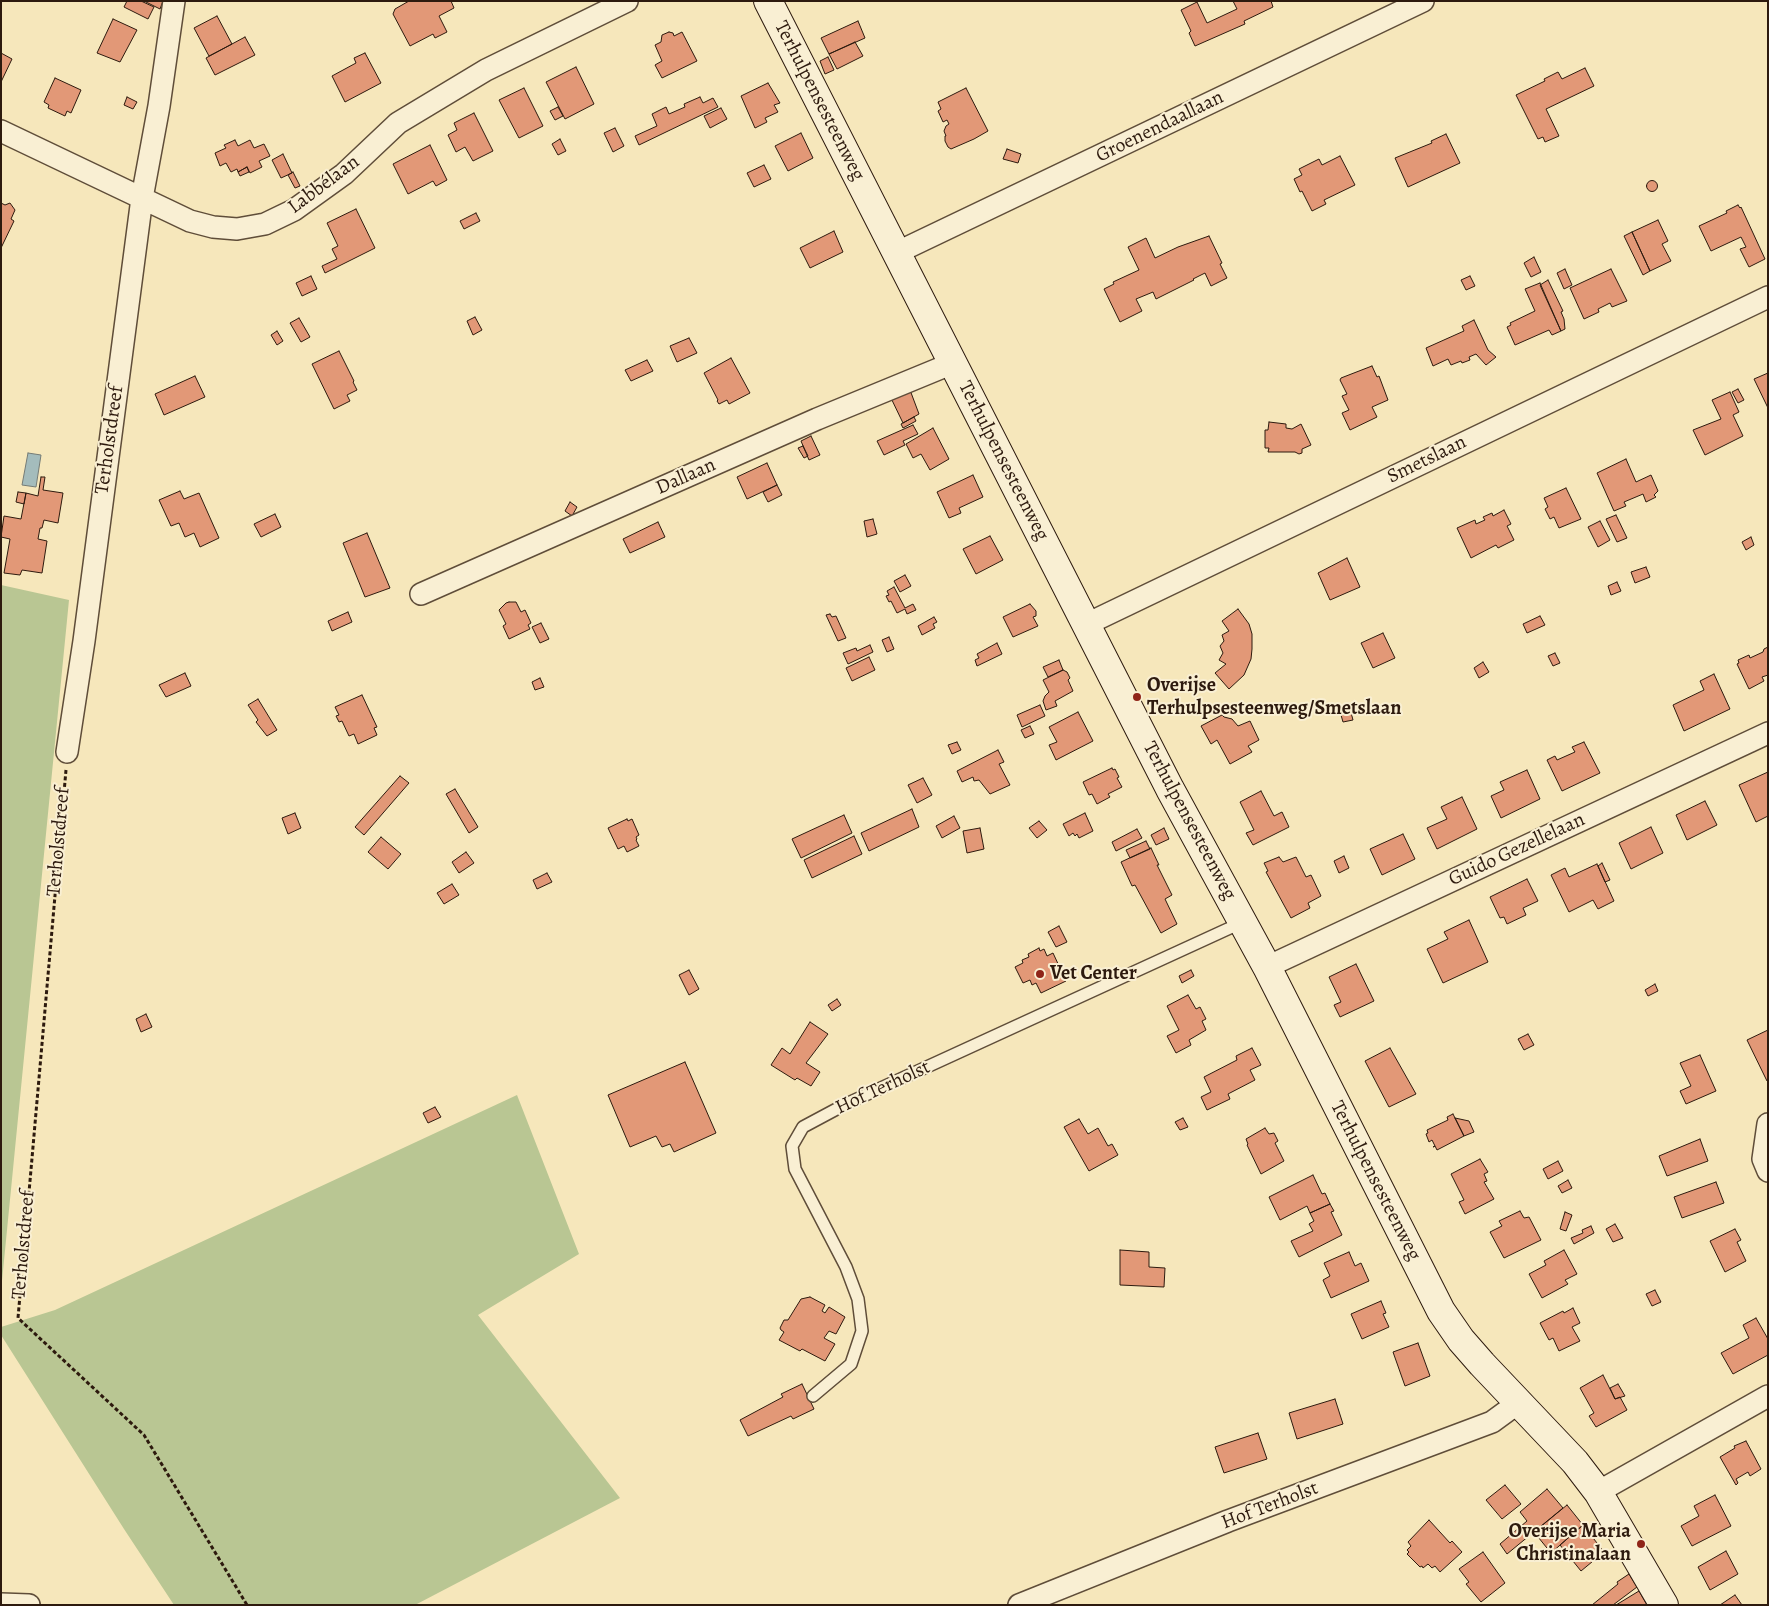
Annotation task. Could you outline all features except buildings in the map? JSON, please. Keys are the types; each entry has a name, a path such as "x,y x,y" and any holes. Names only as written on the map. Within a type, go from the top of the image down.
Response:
{"main road":[{"name":"Terhulpensesteenweg","path":"768,1 1170,788 1267,967 1442,1311 1477,1358 1575,1462 1598,1492 1664,1605"}],"street":[{"name":"Terholstdreef","path":"67,752 84,641 142,198 159,106 174,1"},
{"name":"Labbélaan","path":"1,131 190,221 213,227 237,228 265,224 294,210 344,174 398,123 486,70 627,1"},
{"name":"Groenendaallaan","path":"896,253 1423,1"},
{"name":"Smetslaan","path":"1087,624 1768,297"},
{"name":"Dallaan","path":"421,594 817,419 953,364"},
{"name":"Guido Gezellelaan","path":"1267,967 1768,733"},
{"path":"1768,1124 1763,1159 1768,1171"},
{"path":"1598,1492 1768,1396"},
{"name":"Hof Terholst","path":"1019,1605 1228,1521 1492,1422 1518,1403"},
{"path":"1,1604 29,1605"}],"lane":[{"name":"Hof Terholst","path":"813,1396 851,1364 862,1331 858,1299 846,1267 795,1168 792,1146 803,1128 846,1104 1243,922"}],"path":[{"name":"Terholstdreef","path":"67,752 18,1318 144,1435 247,1605"}],"green space":[{"path":"1,585 69,600 1,1291"},
{"path":"517,1095 579,1254 478,1315 620,1498 415,1605 174,1605 1,1335 1,1327 55,1310"}],"water":[{"path":"28,453 41,455 36,487 22,485"}],"place":[{"name":"Overijse Terhulpsesteenweg/Smetslaan","path":"1137,697"},
{"name":"Vet Center","path":"1040,974"},
{"name":"Overijse Maria Christinalaan","path":"1641,1544"}]}
